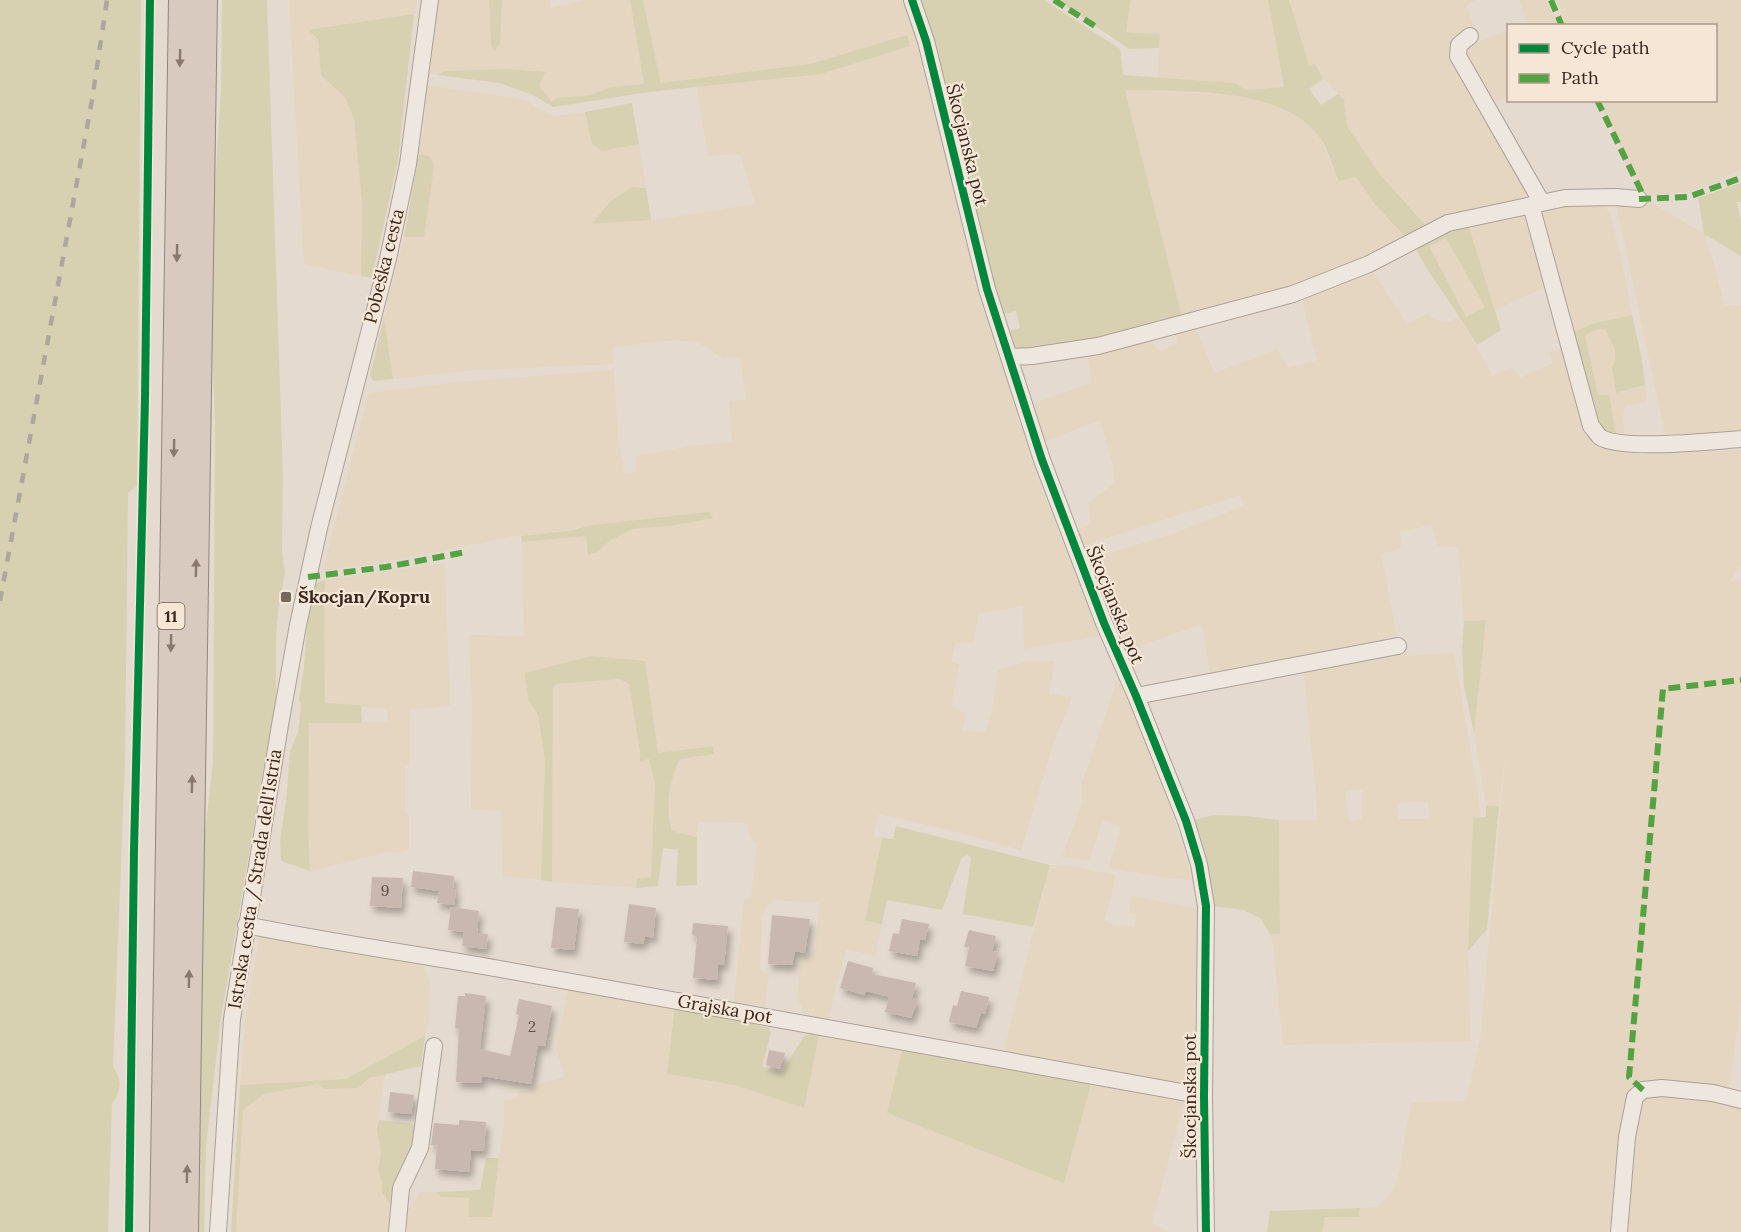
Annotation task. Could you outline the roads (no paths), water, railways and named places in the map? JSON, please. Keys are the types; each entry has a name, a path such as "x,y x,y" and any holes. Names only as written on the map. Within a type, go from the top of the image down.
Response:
{"highway":[{"name":"11","path":"162,1232 181,0"},
{"name":"11","path":"186,1232 205,0"}],"street":[{"name":"Pobeška cesta","path":"319,528 388,259 408,164 430,0"},
{"name":"Škocjanska pot","path":"912,0 926,41 1001,338 1042,460 1104,623 1186,821 1199,864 1206,906 1204,1096 1206,1232"},
{"path":"1470,36 1459,45 1458,56 1537,204 1591,426 1600,437 1617,443 1741,439"},
{"path":"1009,357 1032,356 1098,346 1293,294 1369,264 1448,224 1565,198 1639,199"},
{"name":"Istrska cesta / Strada dell'Istria","path":"218,1232 232,1018 298,625 319,528"},
{"path":"1136,696 1398,646"},
{"name":"Grajska pot","path":"246,925 309,938 916,1042 1204,1096"},
{"path":"397,1232 401,1188 420,1148 434,1046"},
{"path":"1619,1232 1627,1137 1635,1097 1643,1090 1662,1088 1741,1100"}],"railway":[{"path":"0,601 92,100 107,0"}],"place":[{"name":"Škocjan/Kopru","path":"286,597"}]}
